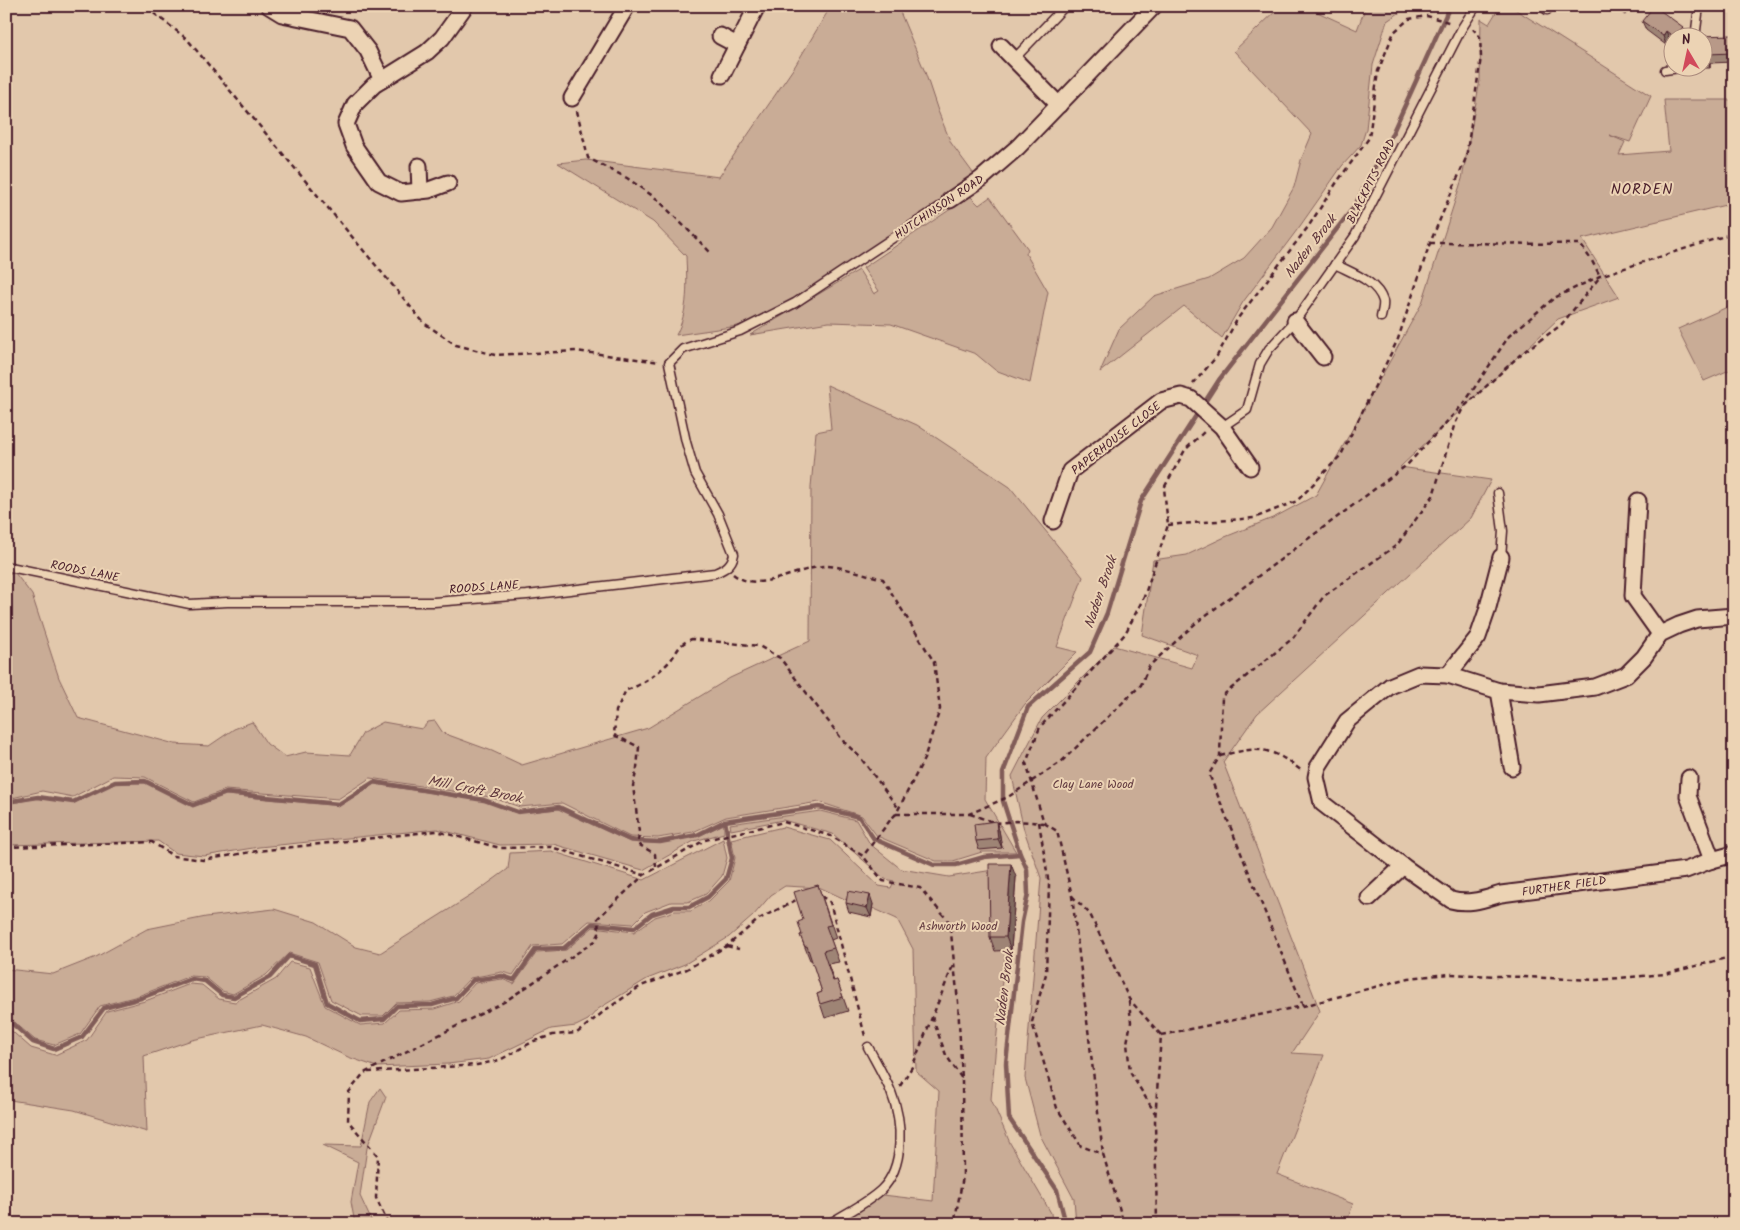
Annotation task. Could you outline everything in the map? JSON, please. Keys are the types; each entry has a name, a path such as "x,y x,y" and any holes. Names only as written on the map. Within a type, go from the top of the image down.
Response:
{"street":[{"path":"269,6 282,14 350,28 368,51 382,80"},
{"path":"448,183 428,190 401,193 379,182 354,146 346,124 355,104 374,85 427,52 442,38 465,6"},
{"path":"574,87 627,6"},
{"path":"722,75 757,6"},
{"name":"HUTCHINSON ROAD","path":"950,200 981,179 1018,147 1154,6"},
{"path":"720,36 737,45"},
{"path":"1001,46 1059,105"},
{"path":"419,166 420,191"},
{"path":"1295,321 1323,357"},
{"path":"1187,397 1214,420 1250,467"},
{"name":"PAPERHOUSE CLOSE","path":"1053,521 1070,471 1161,401 1187,397"},
{"path":"1638,500 1633,596 1660,634"},
{"path":"1448,675 1478,636 1487,611 1501,557"},
{"path":"1316,777 1318,767 1347,721 1390,686 1419,674 1448,675 1499,691 1539,694 1595,688 1626,674 1644,657 1660,634 1697,619 1734,616"},
{"path":"1499,691 1512,767"},
{"name":"FURTHER FIELD","path":"1316,777 1322,803 1403,866 1451,900 1474,902 1501,894 1686,870 1734,854"},
{"path":"1689,778 1688,796 1712,860"},
{"path":"1369,898 1403,866"}],"lane":[{"path":"1014,59 1066,6"},
{"name":"BLACKPITS ROAD","path":"1214,420 1247,410 1260,364 1269,349 1295,321 1355,236 1462,28 1476,6"},
{"path":"1697,28 1699,6"},
{"name":"HUTCHINSON ROAD","path":"669,363 683,349 740,331 795,303 950,200"},
{"path":"1335,264 1372,284 1378,290 1384,303 1381,317"},
{"path":"669,363 694,473 718,514 734,554 733,560 726,569"},
{"path":"1498,493 1503,531 1501,557"},
{"name":"ROODS LANE","path":"6,568 10,567 190,604 227,602 434,602 641,583 700,576 726,569"},
{"path":"829,1224 880,1190 897,1166 899,1126 897,1108 894,1098 868,1047"}],"path":[{"path":"149,6 151,11 187,38 424,323 456,344 495,355 576,351 669,363"},
{"path":"1187,397 1192,386 1217,356 1238,318 1308,226 1369,138 1378,71 1394,32 1409,19 1427,16 1450,23"},
{"path":"574,87 588,158 628,178 657,199 710,252"},
{"path":"969,814 1008,797 1061,762 1141,685 1148,666 1197,622 1407,465 1465,402 1509,336 1554,298 1600,276 1734,233"},
{"path":"1430,243 1580,244 1600,276"},
{"path":"1464,407 1520,354 1561,325 1600,276"},
{"path":"1303,1006 1209,774 1220,756 1222,696 1292,638 1324,596 1397,545 1433,496 1454,426 1465,402"},
{"path":"1044,823 1026,763 1040,727 1125,634 1144,597 1168,525 1164,488 1185,450 1214,420"},
{"path":"726,569 738,579 761,582 827,565 883,579 934,662 940,709 924,759 896,814 863,856"},
{"path":"656,868 655,854 638,844 639,832 633,786 639,747 614,735 616,711 626,690 637,687 669,663 683,642 692,639 760,646 780,658 844,742 860,757 899,809"},
{"path":"1220,756 1245,750 1268,750 1284,757 1307,775 1316,777"},
{"path":"896,814 969,814 996,823 1016,821 1040,822 1057,831 1072,896 1103,1154 1124,1224"},
{"path":"388,1224 376,1198 378,1156 348,1121 349,1092 364,1072 504,1002 595,941 599,934 598,918 644,875 705,840 784,822 831,836 863,856 883,881 920,888 950,923 962,1080 963,1177 954,1224"},
{"path":"1040,822 1049,885 1046,974 1032,1022 1057,1108 1081,1146 1103,1154"},
{"path":"6,847 152,842 173,856 203,860 257,851 437,831 500,848 551,847 644,875"},
{"path":"813,897 821,896 830,902 868,1047"},
{"path":"1072,896 1090,914 1129,999 1161,1035 1155,1114 1157,1224"},
{"path":"364,1072 478,1065 500,1060 534,1041 553,1034 577,1034 607,1009 641,986 687,969 726,946 759,919 798,899 805,898"},
{"path":"726,946 739,950"},
{"path":"1161,1035 1303,1006 1409,978 1449,974 1597,980 1665,974 1734,956"},
{"path":"894,1098 912,1067 954,962"},
{"path":"1129,999 1132,1022 1127,1043 1130,1072 1155,1114"},
{"path":"932,1017 946,1055 962,1080"}],"green space":[{"path":"831,6 891,6 900,12 925,72 951,143 976,177 768,314 738,326 676,335 685,306 687,286 686,256 653,222 558,163 586,160 719,177 795,66"},
{"path":"1281,6 1315,6 1313,10 1357,30 1366,6 1420,6 1402,11 1387,21 1373,65 1366,129 1361,145 1342,166 1243,302 1222,338 1184,306 1100,372 1119,329 1154,296 1209,279 1244,258 1272,227 1294,187 1301,160 1312,134 1234,51"},
{"name":"Clay Lane Wood","path":"1500,6 1510,6 1651,96 1630,142 1609,135 1625,142 1619,155 1669,151 1664,100 1734,100 1734,203 1582,239 1619,297 1558,319 1400,467 1491,480 1471,518 1257,714 1223,762 1320,1011 1292,1053 1324,1055 1277,1174 1353,1204 1346,1224 1076,1224 1074,1199 1040,1135 1025,1078 1041,878 1024,830 1012,776 1042,718 1114,646 1192,668 1198,655 1142,635 1153,560 1187,555 1275,517 1316,495 1422,303 1462,179 1480,80 1481,19 1489,24"},
{"path":"970,196 979,205 990,197 1028,249 1026,254 1048,292 1030,383 995,370 976,354 891,324 829,322 750,335 859,270 874,294 879,291 863,268"},
{"path":"1734,304 1734,368 1704,381 1678,329"},
{"path":"827,385 917,425 1010,487 1083,577 1057,647 1077,652 1025,704 986,758 985,799 1016,852 982,852 953,861 936,861 877,836 862,816 819,802 726,817 693,832 658,838 630,837 562,803 520,807 490,797 370,778 338,799 225,790 194,802 145,777 113,776 73,797 42,791 12,798 6,796 6,574 15,573 32,595 59,678 78,718 175,744 209,746 234,729 252,722 267,744 285,757 306,752 350,755 363,733 383,722 422,729 428,722 435,721 443,733 492,751 522,765 648,728 730,678 810,641 811,487 816,432 831,429"},
{"path":"115,783 145,783 193,807 226,795 340,806 374,784 484,801 517,813 558,809 630,842 661,843 699,836 724,824 724,833 694,841 643,870 553,844 500,845 437,829 259,847 204,856 175,853 158,841 6,845 6,801 12,803 38,798 74,803"},
{"name":"Ashworth Wood","path":"820,811 856,820 870,844 901,869 949,877 1012,867 1014,885 1001,989 991,1099 1010,1143 1051,1213 1052,1224 845,1224 846,1218 883,1195 933,1201 939,1091 916,1071 913,949 897,919 821,888 785,886 771,895 753,916 729,937 685,964 647,979 598,1009 588,1020 576,1026 551,1029 489,1059 448,1064 377,1067 348,1057 306,1037 262,1025 192,1040 144,1056 147,1132 74,1110 10,1100 6,1103 6,1026 31,1048 55,1055 87,1040 107,1011 145,1001 190,984 202,985 219,999 235,1002 276,979 290,962 310,967 325,1006 360,1025 385,1023 399,1010 434,1009 459,1001 475,983 502,979 514,984 537,952 566,950 593,927 634,932 655,917 675,911 691,911 709,901 729,881 735,858 731,839 783,827 830,840 879,886 891,888 894,881 885,879 833,834 783,820 731,830 730,824"},
{"path":"723,839 727,858 722,876 706,894 688,902 671,902 645,912 633,924 589,921 562,944 533,946 513,975 502,972 470,978 453,996 430,1002 396,1003 383,1016 362,1016 331,1000 318,962 289,953 266,975 233,994 222,991 205,977 190,976 138,996 100,1006 80,1034 54,1045 35,1040 6,1015 6,969 53,974 96,957 147,929 206,917 274,909 316,922 356,947 380,953 475,893 508,869 510,853 551,851 644,880"},
{"path":"380,1088 386,1097 367,1148 360,1196 373,1224 355,1224 351,1202 358,1162 323,1145 361,1146 370,1102"}],"building":[{"path":"1654,6 1683,27 1662,28 1662,35 1642,21"},
{"path":"1734,35 1734,53 1712,54 1712,36"},
{"path":"996,821 998,839 976,841 974,824"},
{"path":"989,864 1011,864 1006,937 990,937"},
{"path":"818,885 831,925 826,926 834,948 823,951 833,981 837,980 843,997 820,1004 817,994 822,992 807,946 805,947 800,935 802,935 798,922 803,920 794,892"},
{"path":"848,891 870,895 867,908 846,903"}],"waterway":[{"name":"Naden Brook","path":"1066,1224 1057,1190 1009,1118 1006,1063 1022,922 1028,894 1027,869 1020,854 1003,801 1003,773 1028,707 1090,652 1107,613 1141,501 1219,380 1354,207 1392,134 1450,6"},
{"name":"Mill Croft Brook","path":"6,799 12,801 38,797 73,802 115,782 145,781 193,805 226,793 339,804 374,782 484,800 518,812 559,807 630,840 638,841 660,842 697,835 725,821 819,807 859,817 874,839 934,865 956,865 984,857 1020,854"},
{"path":"6,1018 33,1042 54,1049 82,1037 104,1008 141,998 191,979 205,981 222,995 234,997 270,977 289,956 315,964 327,1003 360,1021 384,1019 397,1006 432,1005 456,998 473,980 502,976 514,980 536,949 564,948 592,924 634,928 652,914 674,907 689,907 708,897 726,879 732,858 725,821"}],"district":[{"name":"NORDEN","path":"1642,189"}]}
